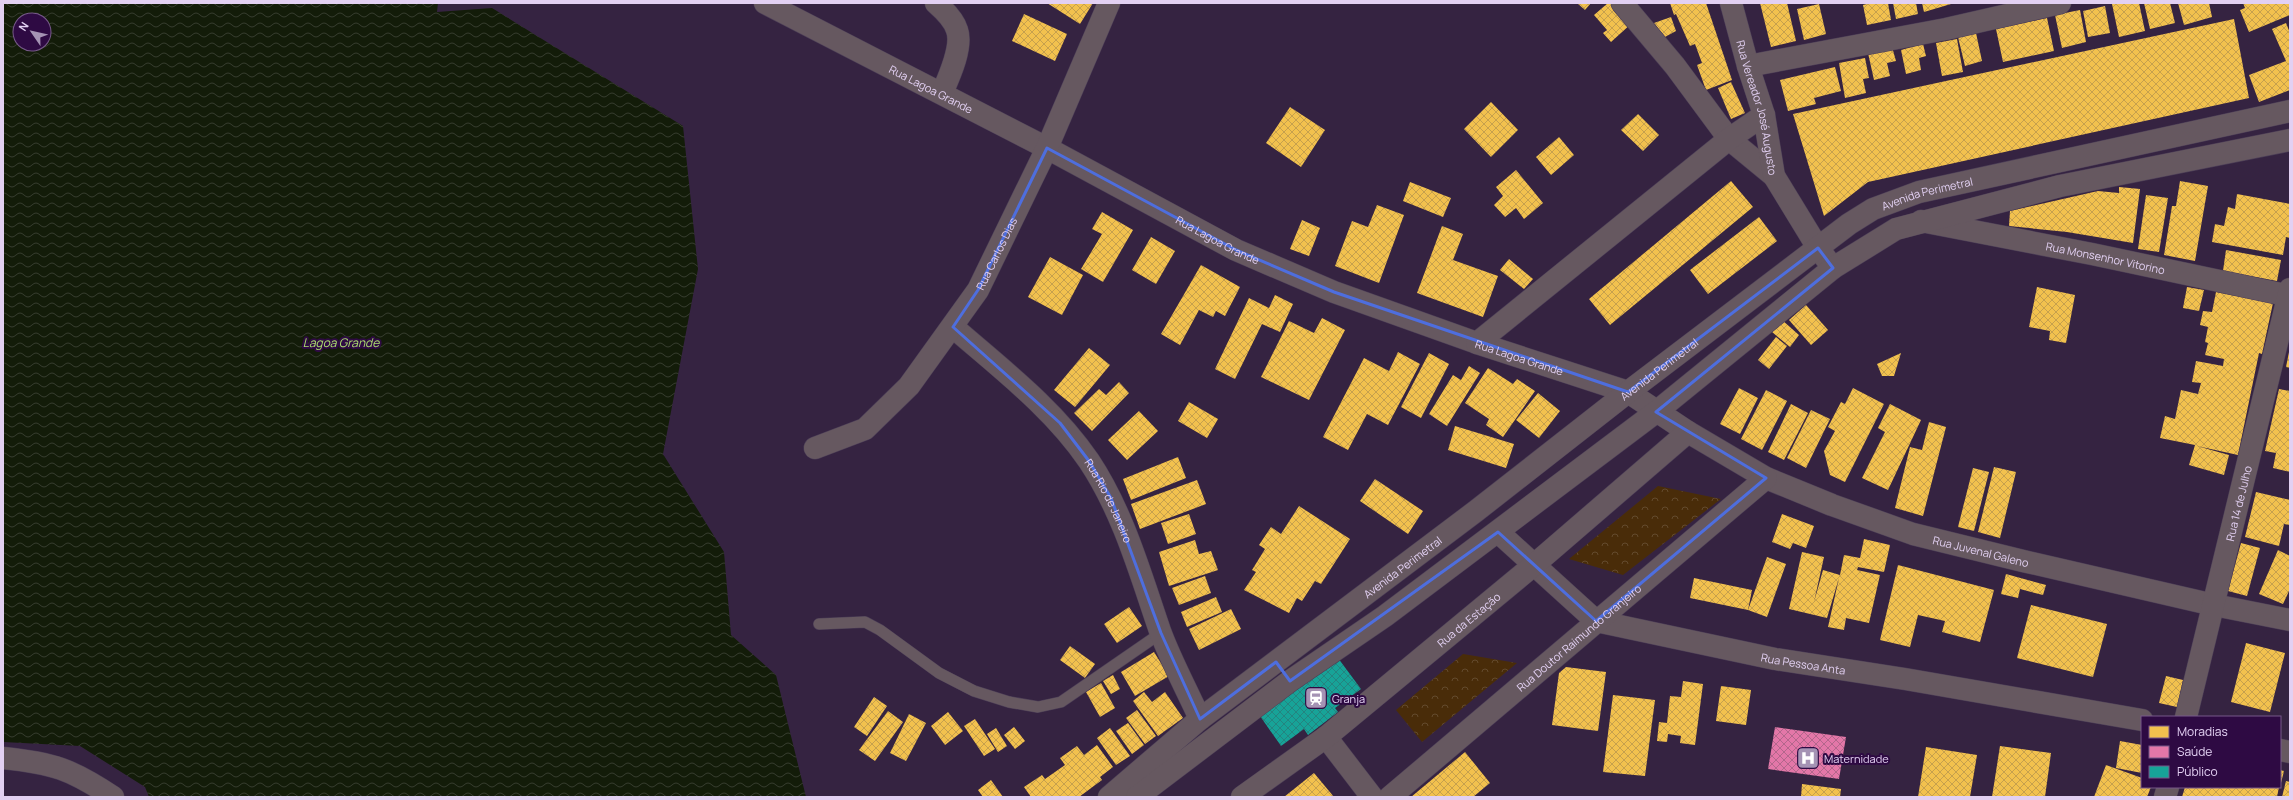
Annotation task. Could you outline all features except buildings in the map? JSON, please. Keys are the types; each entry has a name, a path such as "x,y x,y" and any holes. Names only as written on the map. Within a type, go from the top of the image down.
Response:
{"street":[{"name":"Rua Lagoa Grande","path":"764,3 795,10 942,93 1236,250 1334,292 1477,343 1628,392 1688,432"},
{"path":"936,3 946,13 958,30 954,66 942,93"},
{"name":"Rua Carlos Dias","path":"815,448 865,429 910,386 978,290 1047,148 1109,3"},
{"path":"1622,3 1675,66 1729,139 1774,176"},
{"name":"Rua Vereador José Augusto","path":"1731,3 1748,66 1764,115 1774,176 1818,248 1833,268"},
{"path":"1748,66 1946,29 2060,3"},
{"name":"Avenida Perimetral","path":"1109,797 1200,719 1476,511 1628,392 1818,248 1873,209 1919,192 2290,110"},
{"path":"1477,343 1729,139 1764,115"},
{"path":"1138,797 1290,681 1385,616 1656,412 1833,268 1896,229 1921,221 2060,186 2290,140"},
{"name":"Rua Monsenhor Vitorino","path":"1921,221 2289,294"},
{"name":"Rua 14 de Julho","path":"2186,716 2289,294"},
{"name":"Rua Rio de Janeiro","path":"953,327 1060,423 1088,460 1111,498 1143,579 1161,632 1200,719"},
{"name":"Rua Juvenal Galeno","path":"1688,432 1766,478 1832,505 1913,534 2214,605 2290,620"},
{"name":"Rua da Estação","path":"1242,797 1326,737 1535,564 1688,432"},
{"name":"Rua Doutor Raimundo Granjeiro","path":"1390,797 1766,478"},
{"path":"1498,532 1596,621"},
{"name":"Rua Pessoa Anta","path":"1596,621 1775,659 1905,679 2141,720"},
{"path":"1276,662 1290,681"},
{"path":"1326,737 1372,797"},
{"path":"3,758 56,766 74,772 104,794"}],"lane":[{"path":"819,624 865,622 880,630 939,673 974,691 1009,702 1038,707 1061,702 1161,632"}],"highlighted area":[{"path":"1047,148 1236,250 1334,292 1628,392 1818,248 1833,268 1656,412 1766,478 1596,621 1498,532 1290,681 1276,662 1200,719 1161,633 1111,498 1089,461 1060,423 953,327 978,290"}],"green space":[{"path":"1658,486 1721,499 1623,575 1569,559"},
{"path":"1463,654 1517,663 1422,742 1396,710"}],"water":[{"name":"Lagoa Grande","path":"3,3 438,3 437,12 492,8 683,126 698,269 663,454 724,552 731,635 776,675 806,797 149,797 145,787 80,746 3,742"}],"place":[{"name":"Granja","path":"1316,698"},
{"name":"Maternidade","path":"1808,758"}]}
